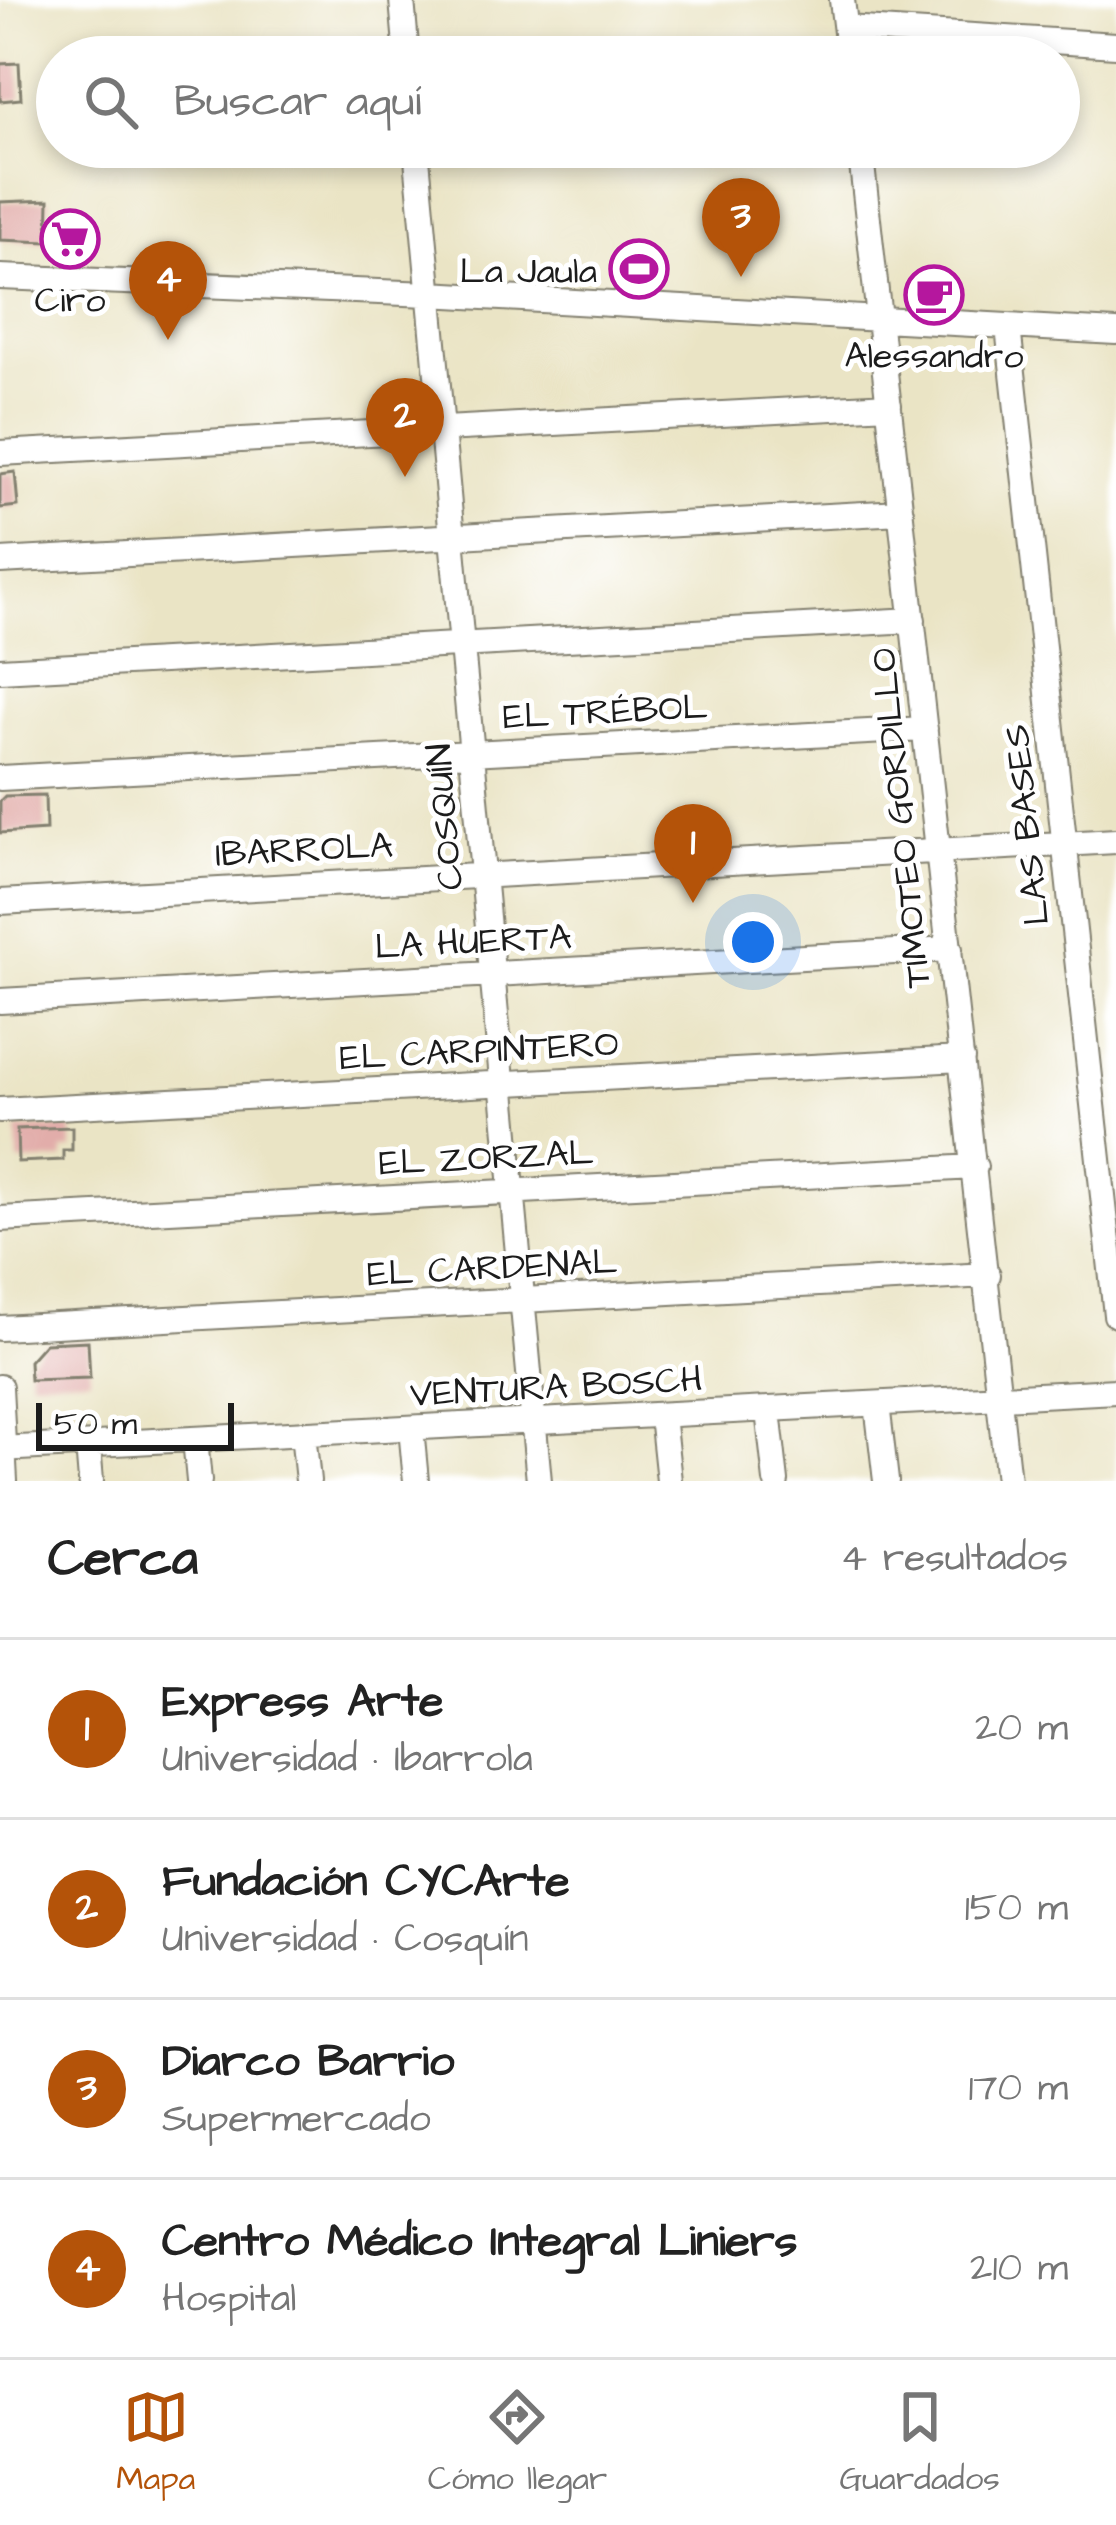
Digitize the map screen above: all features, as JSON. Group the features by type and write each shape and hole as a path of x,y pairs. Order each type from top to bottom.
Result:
{"street":[{"path":"402,0 405,36"},
{"path":"842,0 847,36"},
{"path":"846,28 981,36"},
{"path":"1080,42 1116,44"},
{"name":"COSQUÍN","path":"418,168 539,1481"},
{"name":"TIMOTEO GORDILLO","path":"862,168 1008,1481"},
{"path":"0,277 430,294 1115,332 1116,345"},
{"name":"LAS BASES","path":"1008,327 1116,1315"},
{"path":"0,453 889,405"},
{"path":"0,562 901,512"},
{"path":"0,670 914,620"},
{"name":"EL TRÉBOL","path":"0,778 926,729"},
{"name":"IBARROLA","path":"0,902 1116,841"},
{"name":"LA HUERTA","path":"0,1001 950,949"},
{"name":"EL CARPINTERO","path":"0,1110 962,1059"},
{"name":"EL ZORZAL","path":"0,1219 975,1166"},
{"name":"EL CARDENAL","path":"0,1328 988,1275"},
{"path":"0,1387 5,1481"},
{"name":"VENTURA BOSCH","path":"2,1449 1116,1391"},
{"path":"877,1404 886,1481"},
{"path":"768,1411 776,1481"},
{"path":"662,1415 669,1481"},
{"path":"411,1428 416,1481"},
{"path":"303,1433 308,1481"},
{"path":"195,1439 200,1481"},
{"path":"88,1445 91,1481"}],"building":[{"path":"19,63 21,99 0,101 0,64"},
{"path":"49,200 48,242 0,240 0,202"},
{"path":"15,472 18,506 0,508 0,474"},
{"path":"45,795 46,830 0,833 0,801 5,796"},
{"path":"72,1127 72,1150 63,1150 63,1160 18,1162 17,1129"},
{"path":"88,1341 90,1378 30,1380 29,1361 45,1343"}],"place":[{"name":"Ciro","path":"70,239"},
{"name":"La Jaula","path":"639,269"},
{"name":"Diarco Barrio","path":"741,277"},
{"name":"Alessandro","path":"934,295"},
{"name":"Centro Médico Integral Liniers","path":"168,340"},
{"name":"Fundación CYCArte","path":"405,477"},
{"name":"Express Arte","path":"693,903"}]}
